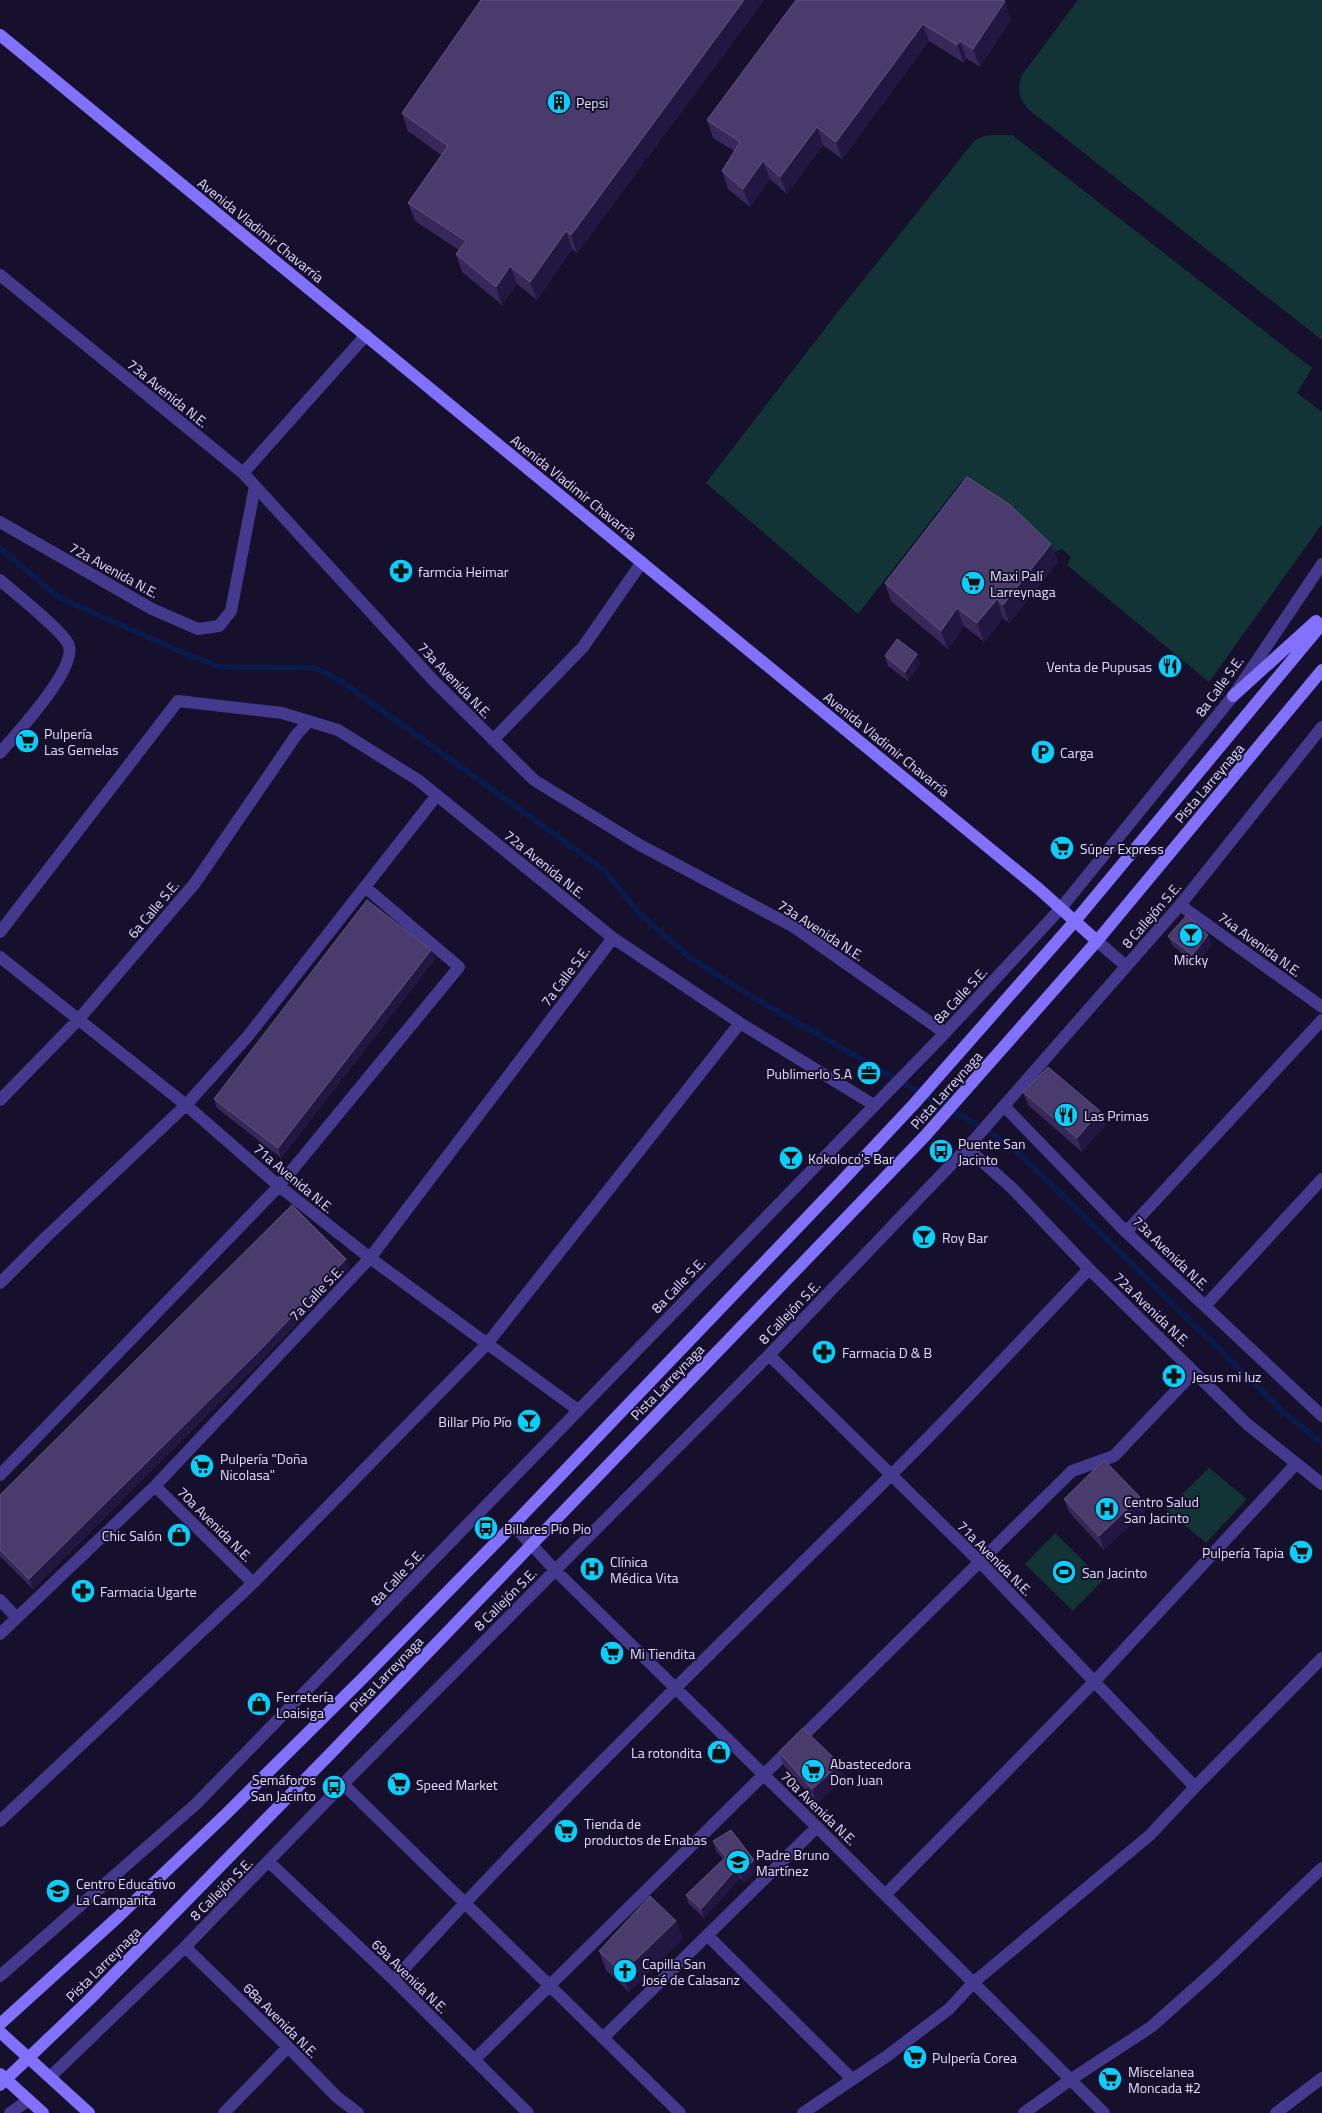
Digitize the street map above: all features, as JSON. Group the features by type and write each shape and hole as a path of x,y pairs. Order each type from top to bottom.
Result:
{"main road":[{"name":"Avenida Vladimir Chavarría","path":"0,35 1061,908 1097,941"},
{"path":"1233,696 1322,616"},
{"name":"Pista Larreynaga","path":"0,2024 111,1924 225,1815 513,1524 842,1182 914,1104 1075,921 1322,624"},
{"name":"Pista Larreynaga","path":"2,2080 29,2058 136,1952 960,1099 1097,941 1322,670"},
{"path":"0,2032 89,2113"},
{"path":"2,2080 43,2113"}],"street":[{"name":"73a Avenida N.E.","path":"0,275 243,473 433,680 534,780 638,844 794,926 945,1033"},
{"path":"243,473 366,335"},
{"name":"72a Avenida N.E.","path":"0,522 152,609 198,628 219,626 231,611 255,486"},
{"path":"493,740 583,647 642,562"},
{"name":"8a Calle S.E.","path":"0,1976 196,1804 335,1664 578,1410 945,1033 1061,908 1233,696 1322,564"},
{"path":"0,580 61,634 69,646 68,661 57,683 0,754"},
{"name":"72a Avenida N.E.","path":"0,932 178,701 282,713 338,730 418,780 613,938 740,1023 874,1105"},
{"name":"6a Calle S.E.","path":"0,1100 79,1019 195,883 297,734 309,721"},
{"name":"8 Callejón S.E.","path":"50,2078 185,1947 269,1862 343,1784 769,1354 967,1148 1180,905 1322,727"},
{"path":"0,1283 186,1105 248,1036 437,796"},
{"path":"0,1475 279,1186 459,967 365,887"},
{"name":"74a Avenida N.E.","path":"1180,905 1322,1007"},
{"name":"7a Calle S.E.","path":"0,1634 155,1486 370,1258 613,938"},
{"name":"Avenida Vladimir Chavarría","path":"1097,941 1126,966"},
{"name":"71a Avenida N.E.","path":"0,957 186,1105 279,1186 370,1258 578,1410"},
{"path":"1126,1232 1322,1020"},
{"path":"0,1821 253,1583 487,1344 740,1023"},
{"name":"73a Avenida N.E.","path":"1004,1106 1126,1232 1322,1416"},
{"name":"72a Avenida N.E.","path":"967,1148 1012,1188 1089,1269 1247,1424 1322,1484"},
{"path":"1205,1306 1322,1179"},
{"path":"394,1980 464,1902 674,1688 891,1476 1089,1269"},
{"name":"71a Avenida N.E.","path":"769,1354 980,1562 1194,1786"},
{"path":"475,2059 1072,1471 1114,1456 1194,1372"},
{"path":"885,1895 1094,1682 1296,1465"},
{"name":"70a Avenida N.E.","path":"155,1486 253,1583"},
{"name":"70a Avenida N.E.","path":"513,1524 555,1570 818,1827 1104,2113"},
{"path":"0,1600 16,1618"},
{"path":"803,2113 949,2009 974,1982 1150,1834 1194,1786 1322,1658"},
{"path":"343,1784 680,2113"},
{"path":"604,2037 818,1827"},
{"name":"69a Avenida N.E.","path":"269,1862 394,1980 528,2113"},
{"path":"1024,2113 1070,2080 1152,2027 1322,1868"},
{"path":"708,1936 852,2079"},
{"name":"68a Avenida N.E.","path":"185,1947 288,2046 338,2098 358,2113"},
{"path":"224,2113 288,2046"},
{"path":"1276,2113 1322,2078"},
{"path":"10,2113 29,2100"}],"green space":[{"path":"1078,0 1322,0 1322,340 1028,109 1020,93 1022,75"},
{"path":"993,135 1012,135 1312,368 1297,393 1322,412 1322,524 1209,682 1067,565 1071,557 1062,549 1054,552 1019,518 961,482 858,614 706,483 844,304 975,140"},
{"path":"1209,1468 1247,1499 1206,1543 1166,1510"},
{"name":"San Jacinto","path":"1055,1533 1103,1580 1073,1611 1025,1564"}],"building":[{"name":"Pepsi","path":"481,0 744,0 571,235 566,231 530,282 510,266 496,287 456,254 466,241 408,203 448,146 402,113"},
{"path":"796,0 1005,1 973,49 960,41 957,45 923,24 836,142 817,127 780,177 763,161 743,189 722,171 740,142 707,120"},
{"name":"Maxi Palí Larreynaga","path":"967,477 1009,504 1051,544 1003,605 997,599 977,623 957,608 941,631 885,583"},
{"path":"897,639 917,654 905,672 885,656"},
{"path":"367,900 431,950 278,1148 214,1099"},
{"path":"1187,915 1208,935 1192,955 1168,936"},
{"name":"Las Primas","path":"1048,1067 1100,1111 1077,1138 1023,1092"},
{"path":"292,1205 346,1259 263,1347 29,1579 0,1550 0,1495"},
{"path":"1104,1460 1140,1497 1099,1536 1064,1499"},
{"name":"Abastecedora Don Juan","path":"803,1728 840,1764 812,1789 779,1752"},
{"path":"731,1830 754,1860 740,1873 736,1869 701,1909 686,1895 726,1857 713,1841"},
{"path":"650,1896 676,1921 622,1973 599,1951"}],"waterway":[{"path":"0,548 58,597 186,654 220,667 315,668 341,681 604,870 639,913 689,957 754,998 993,1134 1023,1157 1282,1411 1322,1443"}],"place":[{"name":"Pepsi","path":"559,102"},
{"name":"farmcia Heimar","path":"401,571"},
{"name":"Maxi Palí Larreynaga","path":"973,583"},
{"name":"Venta de Pupusas","path":"1170,666"},
{"name":"Pulpería Las Gemelas","path":"27,741"},
{"name":"Carga","path":"1043,752"},
{"name":"Súper Express","path":"1062,848"},
{"name":"Micky","path":"1191,935"},
{"name":"Publimerlo S.A","path":"869,1073"},
{"name":"Las Primas","path":"1066,1115"},
{"name":"Puente San Jacinto","path":"941,1151"},
{"name":"Kokoloco's Bar","path":"791,1158"},
{"name":"Roy Bar","path":"924,1237"},
{"name":"Farmacia D & B","path":"824,1352"},
{"name":"Jesus mi luz","path":"1174,1376"},
{"name":"Billar Pío Pío","path":"529,1421"},
{"name":"Pulpería \"Doña Nicolasa\"","path":"202,1466"},
{"name":"Centro Salud San Jacinto","path":"1107,1509"},
{"name":"Billares Pio Pio","path":"486,1528"},
{"name":"Chic Salón","path":"179,1535"},
{"name":"Pulpería Tapia","path":"1301,1552"},
{"name":"Clínica Médica Vita","path":"592,1569"},
{"name":"San Jacinto","path":"1064,1572"},
{"name":"Farmacia Ugarte","path":"83,1591"},
{"name":"Mi Tiendita","path":"612,1653"},
{"name":"Ferretería Loaisiga","path":"259,1704"},
{"name":"La rotondita","path":"719,1752"},
{"name":"Abastecedora Don Juan","path":"813,1771"},
{"name":"Speed Market","path":"399,1784"},
{"name":"Semáforos San Jacinto","path":"334,1787"},
{"name":"Tienda de productos de Enabas","path":"566,1831"},
{"name":"Padre Bruno Martínez","path":"738,1862"},
{"name":"Centro Educativo La Campanita","path":"58,1891"},
{"name":"Capilla San José de Calasanz","path":"625,1971"},
{"name":"Pulpería Corea","path":"915,2057"},
{"name":"Miscelanea Moncada #2","path":"1110,2079"}]}
